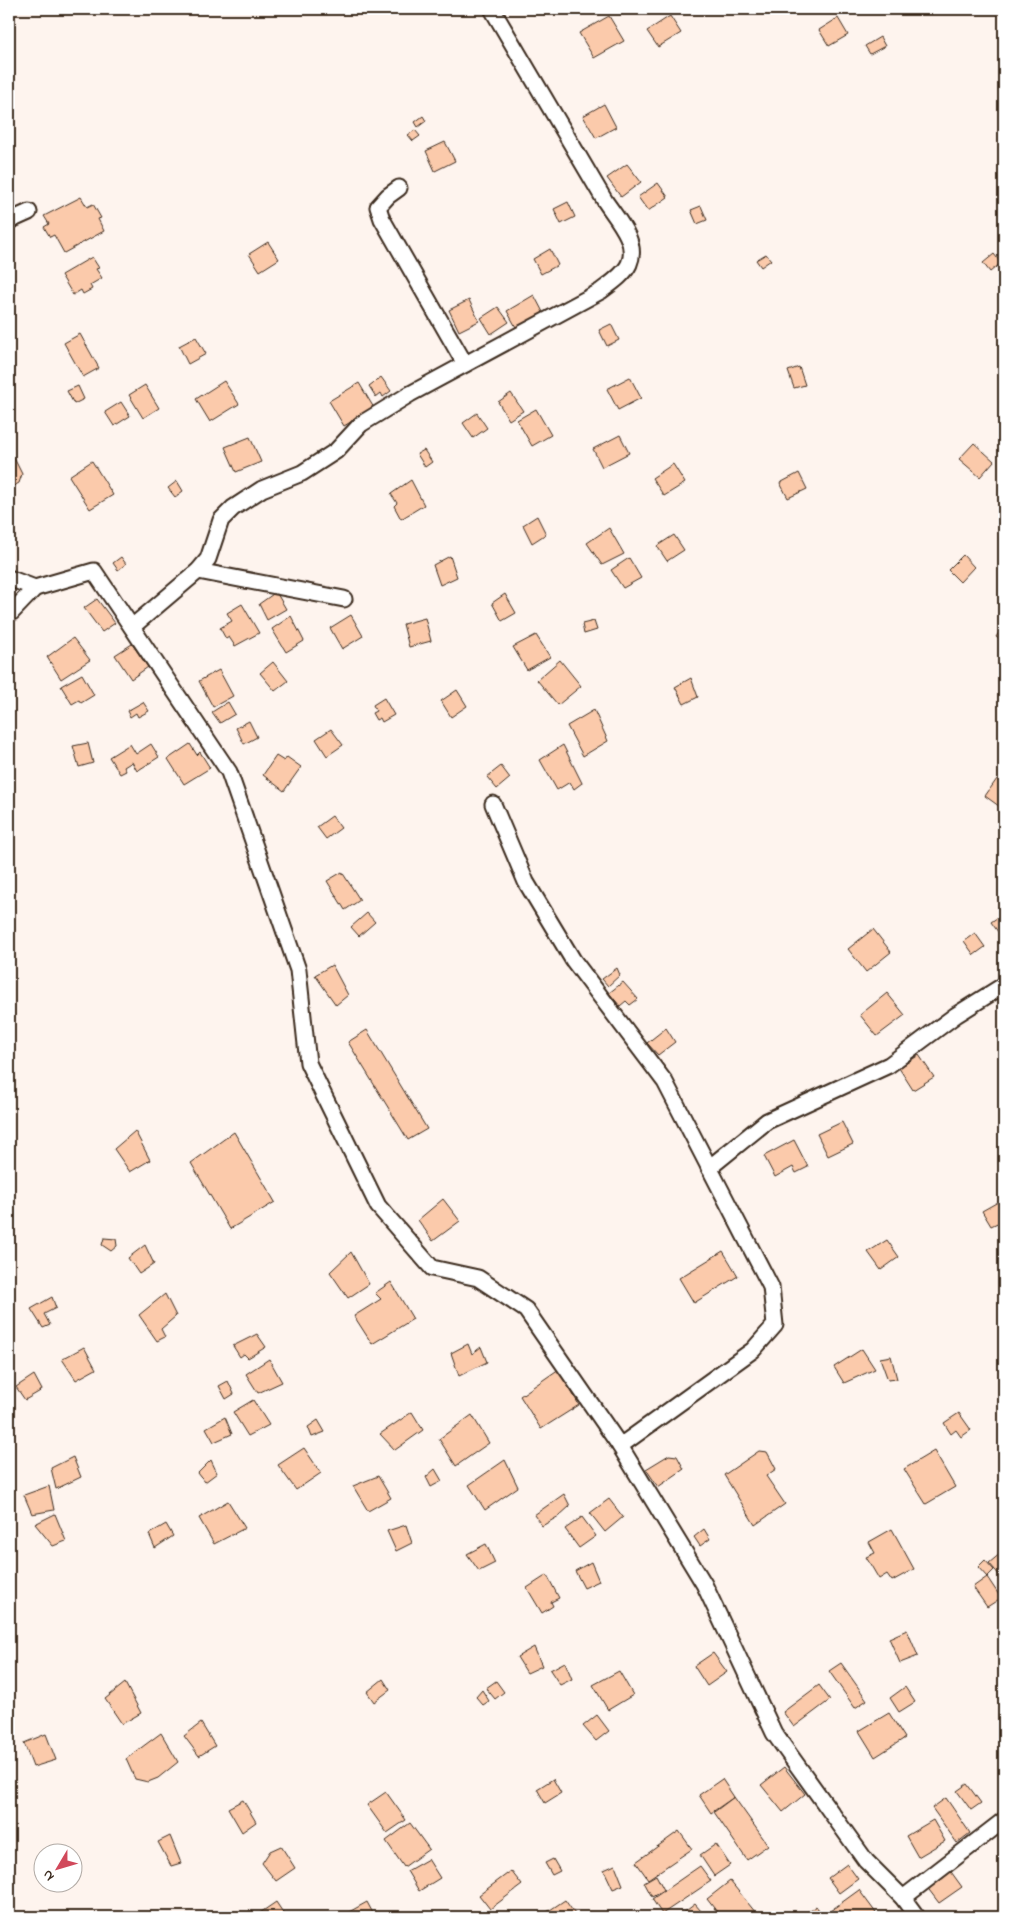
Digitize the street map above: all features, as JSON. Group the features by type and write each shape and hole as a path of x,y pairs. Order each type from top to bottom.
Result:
{"street":[{"path":"132,627 198,571 208,559 221,520 233,508 262,489 302,473 336,450 361,424 410,394 601,291 616,279 629,264 632,251 625,230 605,201 492,9"},
{"path":"399,188 378,207 382,219 465,364"},
{"path":"9,221 28,212"},
{"path":"9,613 35,588 94,571 229,772 298,970 308,1063 378,1206 432,1268 478,1278 526,1310 620,1446 704,1584 774,1733 866,1861 903,1898 917,1917"},
{"path":"198,571 344,599"},
{"path":"9,578 35,588"},
{"path":"494,804 526,882 573,960 666,1082 771,1287 775,1325 752,1350 620,1446"},
{"path":"709,1168 767,1121 889,1065 956,1015 1004,985"},
{"path":"903,1898 1004,1820"}],"building":[{"path":"609,16 624,41 594,58 579,33"},
{"path":"670,16 681,33 658,47 647,31"},
{"path":"838,18 848,35 829,46 819,30"},
{"path":"880,37 885,46 870,54 865,46"},
{"path":"604,104 616,127 596,138 583,116"},
{"path":"423,116 426,121 418,127 415,122"},
{"path":"415,130 420,136 413,141 408,135"},
{"path":"445,142 455,161 435,171 426,151"},
{"path":"627,164 641,182 621,197 607,178"},
{"path":"658,183 668,197 648,211 638,197"},
{"path":"81,197 87,207 93,204 101,218 98,219 104,231 64,253 54,235 50,237 44,227 49,224 44,216"},
{"path":"568,202 575,217 561,224 554,209"},
{"path":"701,206 707,220 697,224 691,210"},
{"path":"268,242 279,259 260,271 249,254"},
{"path":"550,249 558,265 541,274 533,259"},
{"path":"766,254 771,260 761,267 756,260"},
{"path":"994,254 1001,263 990,272 983,263"},
{"path":"92,257 99,268 96,269 102,278 90,285 92,289 83,294 81,290 73,295 61,275"},
{"path":"534,295 544,314 517,329 507,311"},
{"path":"469,300 479,321 459,331 449,310"},
{"path":"498,307 509,322 491,334 481,318"},
{"path":"611,324 619,340 607,346 599,330"},
{"path":"80,334 99,368 83,377 64,343"},
{"path":"196,337 206,354 188,364 179,346"},
{"path":"799,367 805,385 794,388 788,371"},
{"path":"381,377 391,391 383,397 381,393 376,397 369,386"},
{"path":"630,377 641,398 618,410 607,389"},
{"path":"224,381 239,404 210,422 196,399"},
{"path":"359,383 374,408 344,426 329,401"},
{"path":"145,385 159,408 143,418 129,395"},
{"path":"78,386 84,399 74,404 67,391"},
{"path":"511,393 523,411 509,420 498,402"},
{"path":"121,402 130,416 114,426 105,412"},
{"path":"536,409 551,435 532,446 517,420"},
{"path":"477,413 487,428 473,438 463,423"},
{"path":"620,435 629,453 602,467 593,449"},
{"path":"250,437 261,462 236,472 225,447"},
{"path":"974,443 994,461 980,477 959,459"},
{"path":"424,450 432,462 425,467 417,454"},
{"path":"9,455 13,456 22,474 19,483 10,488"},
{"path":"92,461 113,495 90,509 69,476"},
{"path":"673,464 685,483 664,496 652,478"},
{"path":"799,473 807,489 788,498 780,483"},
{"path":"411,480 424,505 401,519 394,506 397,503 391,494"},
{"path":"177,481 183,491 175,497 168,488"},
{"path":"537,516 546,534 532,543 523,525"},
{"path":"609,528 624,554 602,565 587,543"},
{"path":"674,535 684,550 667,561 657,546"},
{"path":"963,555 974,567 960,582 948,570"},
{"path":"450,556 457,577 440,585 433,565"},
{"path":"121,557 126,564 118,570 113,563"},
{"path":"629,558 641,578 623,588 611,570"},
{"path":"276,592 286,609 267,620 259,604"},
{"path":"505,594 516,613 502,621 492,603"},
{"path":"97,599 115,623 102,632 84,608"},
{"path":"242,604 259,633 235,646 229,637 226,639 220,628 232,621 227,613"},
{"path":"351,615 363,636 342,649 330,628"},
{"path":"291,616 304,641 286,652 272,629"},
{"path":"425,618 431,641 409,647 403,624"},
{"path":"594,621 597,630 584,634 582,624"},
{"path":"1004,625 1004,642 996,637"},
{"path":"536,635 550,657 527,670 513,647"},
{"path":"73,638 90,660 61,679 47,657"},
{"path":"132,644 148,667 131,679 115,655"},
{"path":"560,660 581,686 558,705 537,680"},
{"path":"273,662 288,681 275,691 260,673"},
{"path":"219,670 233,696 213,707 199,681"},
{"path":"82,674 94,695 81,703 79,700 72,704 61,686"},
{"path":"691,678 698,697 684,704 675,687"},
{"path":"457,690 467,706 451,717 441,701"},
{"path":"384,698 394,715 382,722 380,718 376,720 372,713 376,711 373,705"},
{"path":"143,702 149,711 138,717 136,713 130,717 127,711"},
{"path":"228,702 235,714 220,723 212,712"},
{"path":"594,710 608,741 583,756 567,726"},
{"path":"249,721 257,737 244,744 236,728"},
{"path":"331,729 343,745 327,756 316,739"},
{"path":"88,743 93,763 79,767 73,746"},
{"path":"130,744 136,754 151,744 159,757 137,771 132,762 124,767 126,771 120,774 109,757"},
{"path":"190,744 197,755 200,752 210,768 184,784 168,759"},
{"path":"563,745 582,783 574,789 570,782 557,790 540,760"},
{"path":"276,756 284,761 287,757 301,767 284,791 263,775"},
{"path":"501,766 510,778 497,789 487,777"},
{"path":"997,779 1004,785 1003,809 985,796"},
{"path":"332,816 341,828 326,839 317,827"},
{"path":"342,872 360,900 345,910 327,881"},
{"path":"367,913 375,922 359,936 351,927"},
{"path":"1004,913 1004,934 1001,936 991,922"},
{"path":"873,929 891,952 866,972 848,949"},
{"path":"975,933 985,947 974,955 964,941"},
{"path":"332,965 348,995 336,1005 315,975"},
{"path":"617,968 620,975 608,986 602,979"},
{"path":"623,982 638,999 630,1005 626,1001 620,1006 609,993"},
{"path":"887,993 905,1015 877,1036 860,1015"},
{"path":"666,1028 675,1042 658,1055 647,1043"},
{"path":"367,1030 427,1129 408,1140 348,1042"},
{"path":"919,1055 934,1077 913,1090 899,1068"},
{"path":"842,1122 853,1144 828,1156 817,1134"},
{"path":"135,1131 150,1160 130,1172 114,1149"},
{"path":"234,1132 275,1202 230,1229 191,1163"},
{"path":"794,1140 808,1167 796,1173 793,1167 775,1177 764,1156"},
{"path":"443,1199 460,1221 433,1241 418,1220"},
{"path":"998,1202 1004,1220 991,1226 982,1211"},
{"path":"104,1238 116,1239 117,1246 111,1251 102,1245"},
{"path":"887,1240 899,1257 881,1270 868,1252"},
{"path":"145,1245 154,1264 139,1274 128,1258"},
{"path":"723,1251 738,1276 694,1303 679,1278"},
{"path":"351,1252 369,1284 348,1298 330,1272"},
{"path":"391,1282 413,1319 372,1344 354,1316 381,1299 375,1293"},
{"path":"165,1294 176,1316 161,1329 165,1337 157,1341 139,1315"},
{"path":"52,1297 56,1308 44,1314 50,1325 43,1328 31,1309"},
{"path":"257,1334 266,1347 248,1358 244,1354 240,1357 233,1346"},
{"path":"468,1344 472,1354 481,1347 487,1362 459,1376 451,1353"},
{"path":"84,1347 96,1369 76,1380 62,1359"},
{"path":"862,1349 875,1369 844,1383 834,1367"},
{"path":"891,1356 897,1379 888,1380 880,1358"},
{"path":"269,1359 282,1382 258,1393 246,1374"},
{"path":"559,1369 579,1405 541,1429 520,1396"},
{"path":"34,1375 42,1390 25,1400 16,1387"},
{"path":"228,1381 234,1394 226,1399 219,1386"},
{"path":"253,1400 269,1425 248,1436 233,1412"},
{"path":"412,1412 423,1430 395,1450 380,1434"},
{"path":"959,1413 971,1430 961,1437 956,1430 951,1434 944,1423"},
{"path":"472,1415 489,1443 456,1466 439,1439"},
{"path":"225,1417 232,1434 214,1442 206,1428"},
{"path":"318,1420 325,1432 312,1437 308,1427"},
{"path":"304,1448 321,1473 296,1490 278,1465"},
{"path":"759,1451 767,1452 776,1469 766,1476 785,1504 755,1525 724,1475"},
{"path":"934,1451 955,1487 926,1504 904,1469"},
{"path":"669,1455 677,1456 684,1469 658,1487 646,1469"},
{"path":"73,1457 81,1477 56,1489 51,1468"},
{"path":"211,1460 217,1473 205,1482 198,1473"},
{"path":"505,1460 518,1487 485,1510 469,1485"},
{"path":"435,1469 442,1481 431,1487 426,1477"},
{"path":"378,1476 391,1498 368,1511 353,1486"},
{"path":"49,1486 54,1510 32,1514 24,1495"},
{"path":"564,1494 570,1506 559,1516 542,1526 534,1515"},
{"path":"609,1499 623,1517 605,1532 590,1513"},
{"path":"228,1501 245,1528 214,1544 199,1518"},
{"path":"55,1514 66,1541 53,1546 35,1524"},
{"path":"582,1517 596,1536 579,1548 565,1529"},
{"path":"166,1524 173,1536 155,1548 149,1534"},
{"path":"406,1525 412,1543 396,1551 387,1531"},
{"path":"704,1529 710,1539 700,1546 694,1537"},
{"path":"892,1529 914,1569 892,1581 887,1574 879,1579 866,1557 875,1553 869,1542"},
{"path":"486,1544 495,1563 479,1571 467,1554"},
{"path":"1001,1553 1004,1557 1004,1575 1001,1577 989,1563"},
{"path":"985,1560 994,1570 987,1577 978,1567"},
{"path":"591,1562 599,1581 584,1588 575,1571"},
{"path":"547,1575 559,1598 551,1602 553,1606 542,1613 527,1588"},
{"path":"987,1577 1001,1598 987,1607 973,1587"},
{"path":"907,1630 918,1656 900,1663 889,1638"},
{"path":"534,1647 542,1666 527,1673 517,1657"},
{"path":"713,1653 727,1672 707,1686 694,1666"},
{"path":"565,1662 572,1679 560,1685 550,1670"},
{"path":"841,1663 867,1700 855,1708 829,1671"},
{"path":"619,1671 633,1695 608,1710 593,1685"},
{"path":"383,1679 390,1690 374,1702 367,1692"},
{"path":"496,1681 504,1692 495,1699 486,1688"},
{"path":"125,1683 141,1713 122,1724 105,1699"},
{"path":"819,1685 830,1700 794,1727 783,1712"},
{"path":"905,1687 915,1702 899,1712 890,1698"},
{"path":"482,1690 489,1701 483,1705 476,1697"},
{"path":"889,1713 905,1738 875,1757 859,1731"},
{"path":"597,1715 609,1731 596,1741 583,1726"},
{"path":"201,1723 215,1746 199,1756 184,1736"},
{"path":"161,1733 178,1762 158,1778 148,1782 135,1779 126,1759"},
{"path":"46,1734 56,1760 33,1767 24,1743"},
{"path":"784,1767 805,1794 783,1812 761,1785"},
{"path":"553,1779 561,1793 545,1803 537,1789"},
{"path":"722,1779 734,1797 711,1813 699,1795"},
{"path":"967,1784 981,1803 971,1810 957,1791"},
{"path":"386,1792 406,1820 387,1833 367,1805"},
{"path":"734,1797 768,1845 747,1860 714,1812"},
{"path":"946,1798 970,1833 957,1843 932,1808"},
{"path":"243,1800 256,1822 242,1832 228,1808"},
{"path":"933,1820 945,1841 918,1857 906,1836"},
{"path":"410,1823 429,1849 404,1867 386,1841"},
{"path":"679,1831 692,1849 648,1879 636,1862"},
{"path":"170,1836 181,1863 171,1866 158,1842"},
{"path":"716,1844 730,1865 714,1876 700,1855"},
{"path":"281,1846 295,1868 276,1881 262,1863 270,1851"},
{"path":"428,1859 440,1878 419,1891 407,1871"},
{"path":"553,1859 560,1871 552,1875 545,1863"},
{"path":"847,1864 858,1879 839,1893 828,1878"},
{"path":"615,1865 623,1885 613,1889 604,1870"},
{"path":"700,1866 711,1881 662,1914 652,1899"},
{"path":"949,1869 962,1887 939,1903 926,1886"},
{"path":"511,1871 522,1885 490,1909 479,1895"},
{"path":"656,1875 664,1890 652,1897 644,1882"},
{"path":"730,1881 756,1913 751,1917 721,1917 707,1899"},
{"path":"859,1890 876,1913 870,1917 835,1917 830,1911"},
{"path":"565,1900 577,1917 551,1917 547,1912"},
{"path":"276,1902 286,1917 254,1917"},
{"path":"367,1902 375,1917 340,1917"},
{"path":"695,1904 706,1917 678,1917"},
{"path":"816,1906 824,1917 800,1917"}]}
